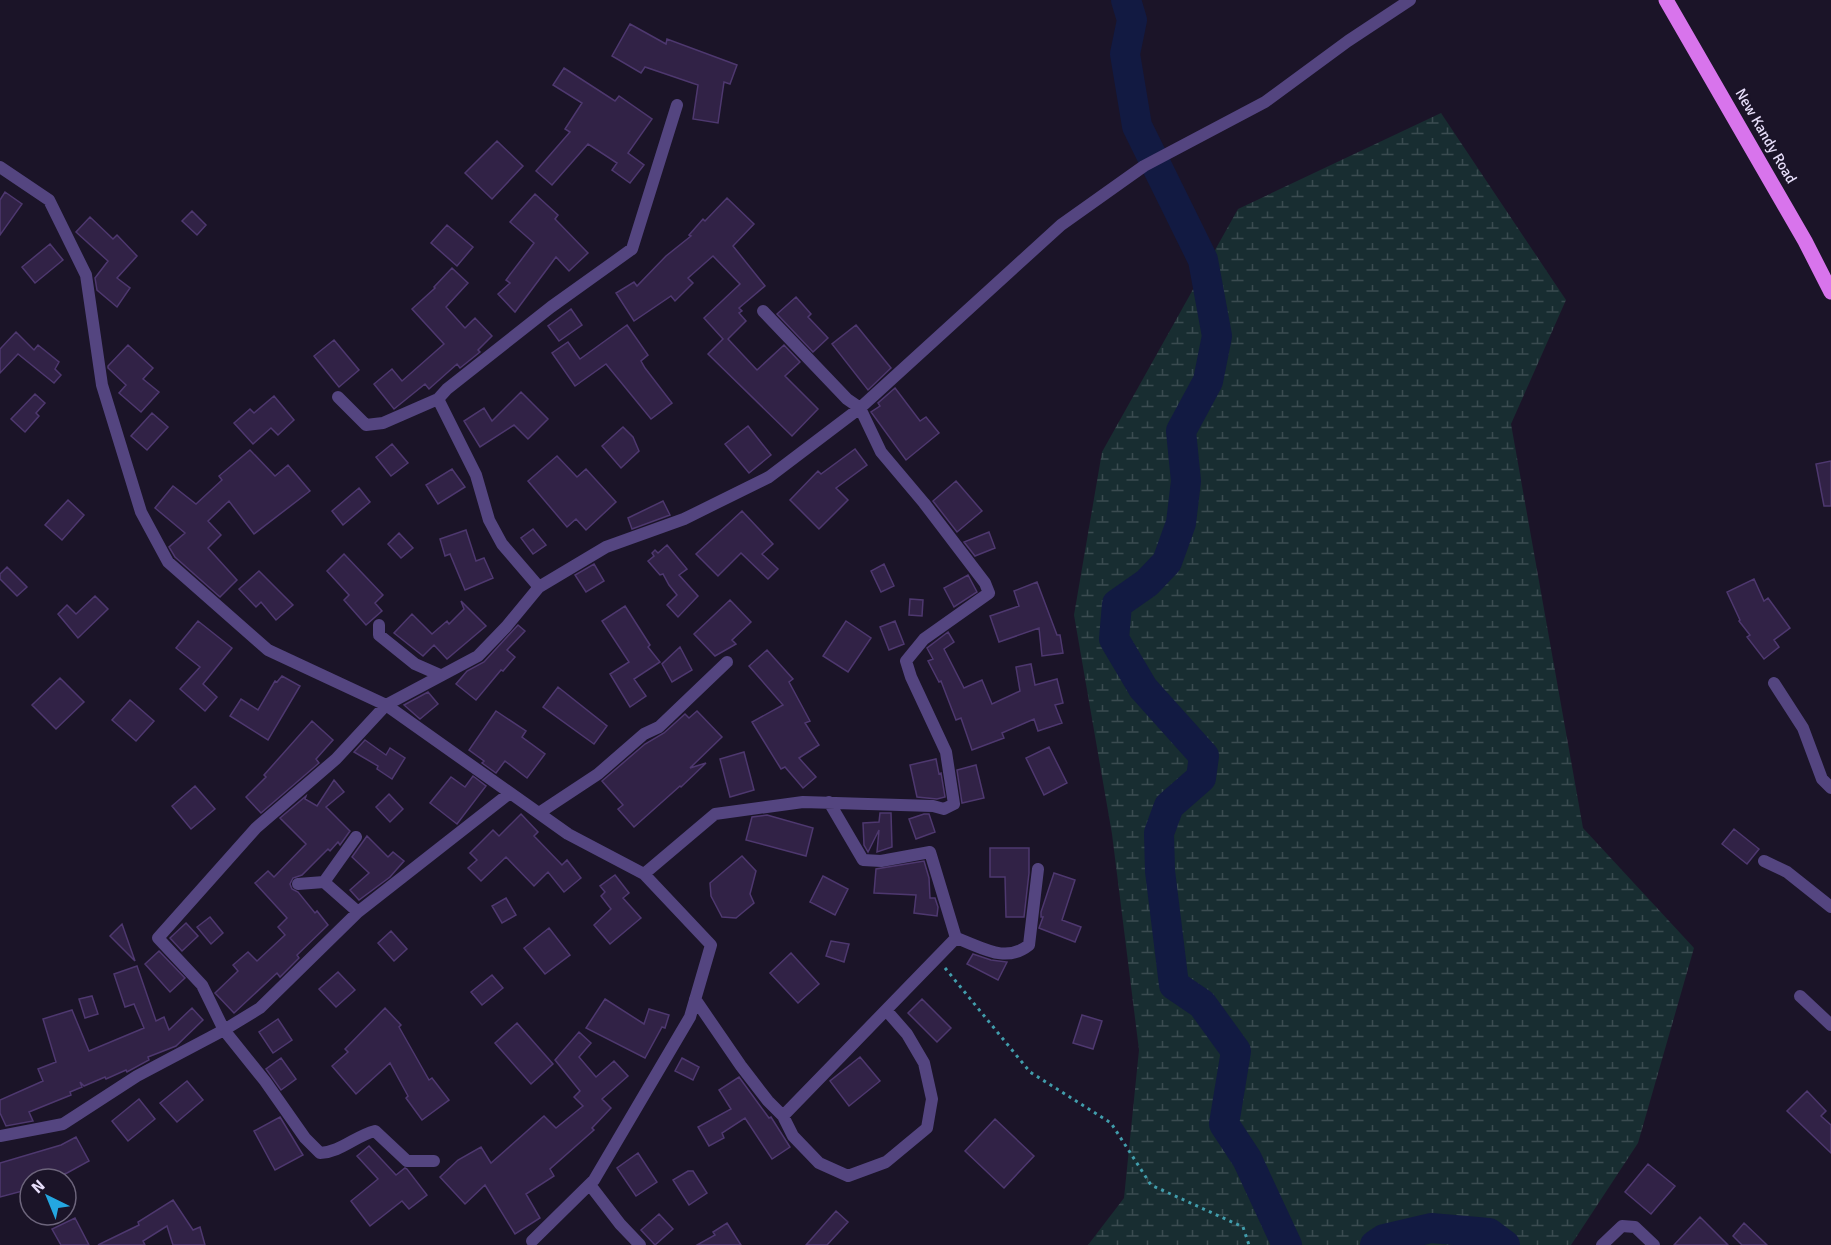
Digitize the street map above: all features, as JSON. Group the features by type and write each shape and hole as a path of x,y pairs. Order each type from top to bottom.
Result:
{"main road":[{"name":"New Kandy Road","path":"1666,0 1805,241 1831,292"}],"street":[{"path":"434,1161 407,1161 375,1131 361,1135 332,1153 320,1154 305,1138 265,1081 224,1030 202,985 158,938 256,828 336,759 386,705 478,656 540,587 606,547 684,519 769,477 860,408 1062,225 1144,166 1265,102 1348,41 1410,0"},
{"path":"338,397 366,425 383,423 438,399 447,389 550,307 632,249 677,105"},
{"path":"0,167 49,200 86,275 102,385 141,512 168,562 268,650 386,705 568,834 644,874 711,945 690,1017 594,1180 532,1241"},
{"path":"644,874 715,814 803,802 933,806 944,809 954,804 946,752 911,677 906,661 924,639 989,593 979,574 881,452 860,408 848,399 763,311"},
{"path":"438,399 476,475 489,520 502,544 540,587"},
{"path":"379,625 379,636 415,664 440,675"},
{"path":"539,813 598,774 644,734 659,727 727,662"},
{"path":"1774,683 1803,728 1822,779 1831,788"},
{"path":"0,1136 63,1124 137,1076 224,1030 260,1008 358,912 510,793"},
{"path":"829,802 863,860 881,861 930,852 956,938"},
{"path":"324,882 356,837"},
{"path":"1764,861 1787,872 1831,907"},
{"path":"956,938 1005,955 1019,952 1029,945 1038,869"},
{"path":"298,884 324,882 358,912"},
{"path":"783,1116 956,938"},
{"path":"1800,996 1831,1025"},
{"path":"695,999 741,1066 768,1101 783,1116 793,1136 819,1162 848,1176 886,1162 927,1128 932,1100 924,1063 907,1034 886,1010"},
{"path":"590,1185 620,1224 640,1245"},
{"path":"1602,1245 1622,1226 1635,1227 1654,1245"}],"path":[{"path":"937,958 1030,1072 1111,1123 1151,1185 1243,1227 1249,1245"}],"green space":[{"path":"1441,113 1566,300 1511,424 1583,828 1694,948 1638,1143 1571,1245 1088,1245 1124,1198 1139,1050 1112,834 1074,615 1102,452 1238,209"}],"building":[{"path":"630,24 666,44 667,39 737,65 730,84 724,82 718,123 693,119 698,85 645,67 641,73 612,56"},
{"path":"564,68 615,101 619,96 652,119 628,153 644,165 630,183 612,170 617,163 588,144 552,185 536,171 570,132 565,129 582,103 553,85"},
{"path":"497,141 523,166 492,199 465,173"},
{"path":"5,192 22,204 0,235 0,200"},
{"path":"535,194 558,215 555,219 588,253 569,271 556,257 515,312 498,294 510,283 506,280 534,243 510,222"},
{"path":"727,198 754,224 733,246 765,286 739,308 742,311 739,313 746,321 728,339 757,370 784,345 800,362 785,376 818,409 792,436 708,354 723,339 704,318 740,284 713,256 688,278 693,283 675,301 671,296 634,321 616,293 634,282 637,286 666,256 691,236 689,235 703,219 705,221"},
{"path":"192,211 206,225 197,235 182,221"},
{"path":"90,217 113,239 117,235 137,256 117,278 130,288 117,307 97,290 95,278 108,261 76,232"},
{"path":"447,225 473,247 457,266 431,243"},
{"path":"50,244 63,260 35,283 22,267"},
{"path":"452,268 468,283 446,307 465,328 475,318 492,336 478,350 480,352 460,368 457,364 429,389 425,384 394,409 374,384 392,369 402,381 444,344 412,309"},
{"path":"796,297 811,314 808,317 828,338 813,352 777,314"},
{"path":"571,309 582,325 559,341 548,326"},
{"path":"627,325 648,355 641,361 645,368 672,403 651,419 606,364 575,386 552,353 568,342 580,359"},
{"path":"856,325 891,368 868,390 832,344"},
{"path":"16,332 34,350 38,345 59,362 55,369 61,375 54,383 18,354 0,373 0,349"},
{"path":"334,340 359,370 339,387 314,356"},
{"path":"128,345 153,368 143,379 159,392 141,412 119,393 126,385 108,368"},
{"path":"895,388 920,421 926,417 939,433 906,460 871,412 880,406 878,403"},
{"path":"521,392 548,419 528,439 514,425 480,447 464,421 484,408 492,421"},
{"path":"35,394 45,403 36,413 39,416 25,432 11,419"},
{"path":"274,396 294,420 278,435 271,428 253,444 234,423 250,409 254,413"},
{"path":"152,413 168,427 147,450 131,436"},
{"path":"748,426 771,455 749,473 725,444"},
{"path":"623,427 633,437 639,451 621,468 602,446"},
{"path":"392,444 408,463 391,476 376,457"},
{"path":"855,449 867,465 836,488 848,500 819,529 790,500 818,471 821,474"},
{"path":"250,450 275,476 288,465 310,491 254,534 229,501 208,521 221,535 208,548 237,580 220,597 175,557 169,547 185,533 155,508 173,486 196,504 222,480 219,476"},
{"path":"557,456 577,477 586,469 616,502 586,530 576,519 567,527 528,481"},
{"path":"1831,461 1831,506 1824,506 1816,464"},
{"path":"452,469 465,487 438,504 426,485"},
{"path":"956,481 982,511 957,532 933,501"},
{"path":"359,488 370,502 343,525 332,511"},
{"path":"68,500 84,515 62,540 45,525"},
{"path":"663,501 670,515 632,529 628,518"},
{"path":"742,511 773,544 762,554 778,569 768,579 741,553 718,576 696,554"},
{"path":"533,529 546,545 533,554 521,538"},
{"path":"466,530 476,561 484,558 493,578 465,590 450,554 445,556 440,539"},
{"path":"989,532 995,548 975,556 964,542"},
{"path":"399,533 413,548 401,558 388,544"},
{"path":"667,545 687,569 679,575 698,596 678,617 667,605 677,595 663,574 660,575 648,561 654,556 652,553 655,550 658,553"},
{"path":"344,554 383,595 375,603 382,611 366,625 344,600 349,595 327,571"},
{"path":"594,564 604,581 586,592 575,575"},
{"path":"884,564 894,586 881,592 871,571"},
{"path":"7,567 27,587 17,596 0,579 0,574"},
{"path":"259,571 293,605 276,620 261,602 256,607 239,589"},
{"path":"968,575 977,592 954,607 944,588"},
{"path":"1754,579 1764,601 1768,598 1790,628 1774,640 1779,647 1764,659 1747,637 1750,635 1739,621 1727,592"},
{"path":"1037,582 1057,635 1060,635 1063,653 1042,656 1039,628 999,642 990,616 1019,606 1014,591"},
{"path":"95,596 108,609 78,638 58,614 67,605 76,614"},
{"path":"910,599 923,600 922,616 909,615"},
{"path":"730,600 751,622 732,640 736,644 715,656 694,634"},
{"path":"461,601 486,626 447,659 434,645 423,656 394,633 412,614 432,634 447,621 449,624 464,609"},
{"path":"625,606 650,645 648,647 660,662 634,679 646,696 630,707 610,674 629,662 602,621"},
{"path":"198,621 232,648 203,684 217,697 205,711 180,689 200,667 176,648"},
{"path":"846,621 871,638 848,672 823,656"},
{"path":"895,621 904,644 889,650 880,627"},
{"path":"518,625 525,631 507,650 515,657 476,700 456,684 467,671 484,662"},
{"path":"948,632 954,642 944,649 964,688 982,680 992,704 1020,691 1016,667 1031,664 1035,685 1057,679 1063,703 1055,705 1062,723 1038,731 1034,719 1002,733 1004,738 972,750 961,718 956,720 941,681 939,682 928,661 933,659 927,648"},
{"path":"680,647 692,670 672,682 662,664"},
{"path":"767,650 793,679 789,682 810,721 805,723 819,745 799,758 816,777 803,788 785,767 781,769 752,722 783,705 749,666"},
{"path":"282,676 300,686 268,740 230,716 241,699 258,710 275,681 277,682"},
{"path":"60,678 84,702 56,729 32,705"},
{"path":"558,687 607,726 594,744 543,707"},
{"path":"428,692 438,704 420,719 404,705"},
{"path":"130,700 154,721 136,741 112,720"},
{"path":"496,711 526,731 522,737 545,754 527,778 505,761 496,773 469,750"},
{"path":"697,711 722,737 690,768 706,763 634,827 618,809 623,805 602,781 685,714 689,718"},
{"path":"312,721 333,740 316,759 319,763 261,813 246,797 266,777 264,775"},
{"path":"365,740 386,755 390,748 405,758 392,779 377,769 378,766 354,752"},
{"path":"1049,747 1067,783 1044,795 1026,758"},
{"path":"744,752 754,790 730,797 720,759"},
{"path":"936,759 945,797 937,799 917,797 910,765"},
{"path":"976,765 984,798 962,803 957,770"},
{"path":"473,776 486,786 457,824 430,803 451,777 465,787"},
{"path":"334,780 344,792 326,807 350,831 340,845 338,842 330,851 328,849 302,875 293,878 290,884 292,889 298,892 315,913 317,911 328,925 297,955 299,958 280,977 277,973 234,1013 215,993 238,971 233,965 248,952 257,961 285,935 278,927 287,918 255,883 268,871 274,877 306,844 280,818 306,796 305,799 317,806"},
{"path":"195,786 215,809 191,829 172,806"},
{"path":"389,794 403,809 390,822 376,807"},
{"path":"880,813 891,813 892,847 877,852 879,830 868,852 864,845 863,823 879,822"},
{"path":"521,814 538,832 534,836 562,865 567,860 581,878 564,892 548,872 534,886 506,857 481,881 468,868 477,860 470,853 493,830 499,836"},
{"path":"929,814 935,832 916,839 909,819"},
{"path":"767,815 813,828 806,856 746,840 752,817"},
{"path":"1734,829 1759,849 1747,864 1722,844"},
{"path":"367,836 388,857 393,852 404,861 390,877 359,900 350,890 369,873 352,857"},
{"path":"990,848 1029,848 1029,873 1024,917 1006,917 1005,877 990,877"},
{"path":"742,856 756,871 750,894 754,903 736,918 722,917 711,896 710,883"},
{"path":"924,861 929,878 930,898 935,898 938,907 937,916 914,913 916,895 874,893 876,869"},
{"path":"1054,873 1075,880 1062,920 1081,927 1075,942 1039,928 1043,917 1041,917 1041,912"},
{"path":"615,875 629,893 623,898 641,918 610,944 594,925 611,909 601,896 605,892 600,886"},
{"path":"823,876 848,889 835,915 810,902"},
{"path":"506,898 516,915 502,923 492,906"},
{"path":"210,917 223,933 211,944 197,927"},
{"path":"186,923 198,936 182,951 170,938"},
{"path":"122,924 135,961 110,936"},
{"path":"549,928 570,955 545,974 524,948"},
{"path":"391,931 407,949 394,961 378,943"},
{"path":"831,941 849,944 844,962 826,956"},
{"path":"159,951 185,978 170,992 145,964"},
{"path":"791,953 819,984 798,1003 770,973"},
{"path":"973,954 1007,962 998,980 967,964"},
{"path":"137,966 156,1021 164,1017 169,1030 192,1008 203,1020 176,1046 148,1057 149,1060 127,1072 126,1070 84,1086 80,1082 82,1087 70,1092 71,1095 29,1112 33,1121 6,1126 0,1113 0,1100 43,1081 38,1069 56,1062 43,1019 72,1010 89,1051 144,1028 134,1004 125,1007 114,974"},
{"path":"338,972 355,990 336,1007 319,989"},
{"path":"492,975 503,988 482,1005 471,992"},
{"path":"92,996 98,1014 85,1018 79,999"},
{"path":"605,999 644,1024 649,1009 669,1015 665,1028 662,1027 645,1058 586,1028"},
{"path":"922,999 951,1028 937,1042 908,1013"},
{"path":"385,1008 401,1025 399,1027 429,1080 432,1078 449,1100 422,1120 406,1098 408,1096 390,1063 356,1094 332,1066 348,1052 345,1049"},
{"path":"1082,1015 1102,1021 1093,1049 1073,1043"},
{"path":"278,1019 292,1040 273,1053 259,1032"},
{"path":"517,1023 553,1064 531,1084 495,1043"},
{"path":"579,1032 591,1043 579,1057 596,1077 614,1061 628,1076 602,1099 611,1108 592,1128 594,1130 550,1169 554,1176 526,1194 540,1218 515,1234 485,1185 465,1204 440,1177 458,1160 481,1147 491,1163 544,1116 556,1128 583,1106 574,1097 580,1091 555,1060"},
{"path":"860,1057 880,1081 849,1106 830,1081"},
{"path":"281,1058 296,1079 281,1090 266,1069"},
{"path":"682,1058 699,1067 693,1080 675,1071"},
{"path":"739,1077 769,1118 771,1117 790,1147 772,1159 745,1118 722,1133 724,1138 709,1146 698,1127 731,1109 719,1090"},
{"path":"187,1081 203,1100 177,1122 160,1103"},
{"path":"1807,1091 1826,1111 1821,1116 1831,1125 1831,1153 1787,1111"},
{"path":"139,1099 155,1119 128,1141 112,1121"},
{"path":"280,1117 303,1155 275,1170 254,1131"},
{"path":"995,1119 1034,1156 1004,1188 965,1151"},
{"path":"76,1137 89,1161 78,1167 18,1167 18,1192 0,1197 0,1163 61,1145"},
{"path":"369,1146 396,1175 405,1168 407,1169 427,1195 409,1209 402,1201 370,1226 351,1201 378,1179 357,1156"},
{"path":"638,1153 657,1182 636,1196 617,1168"},
{"path":"1648,1164 1675,1186 1651,1214 1625,1192"},
{"path":"688,1171 693,1171 707,1193 689,1205 673,1180"},
{"path":"173,1200 193,1230 200,1227 205,1245 173,1245 167,1226 143,1241 145,1245 98,1245 139,1225 138,1222"},
{"path":"836,1211 848,1222 827,1245 806,1245"},
{"path":"659,1214 673,1229 655,1245 641,1230"},
{"path":"1700,1217 1728,1245 1674,1245"},
{"path":"727,1223 741,1245 697,1245 715,1235 713,1232"},
{"path":"1744,1223 1767,1245 1742,1245 1733,1236"},
{"path":"78,1224 89,1245 61,1245 52,1229 78,1227"}],"waterway":[{"path":"1126,0 1132,20 1125,54 1137,126 1203,260 1217,336 1208,381 1181,431 1186,481 1181,523 1167,562 1147,583 1117,604 1114,639 1143,688 1204,756 1201,778 1169,806 1159,833 1160,871 1174,985 1202,1004 1236,1051 1224,1124 1247,1159 1287,1245"},
{"path":"1375,1245 1384,1239 1431,1228 1489,1233 1505,1245"}]}
